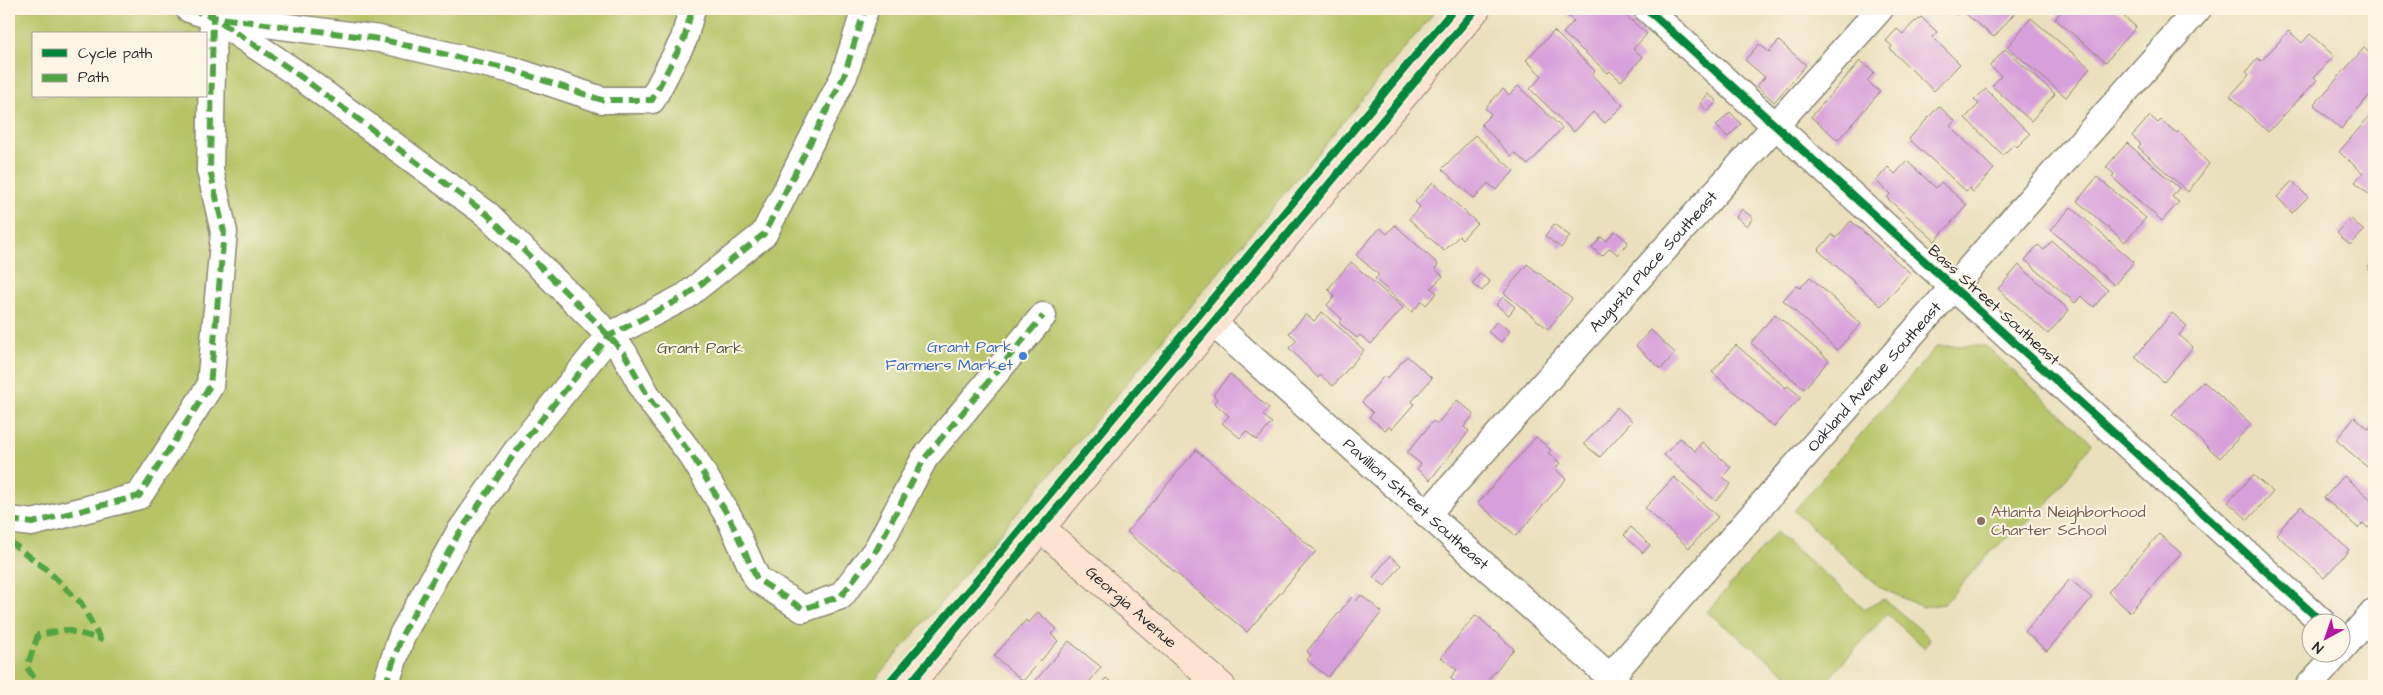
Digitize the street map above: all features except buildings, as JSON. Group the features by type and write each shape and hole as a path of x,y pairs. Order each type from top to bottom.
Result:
{"street":[{"path":"204,12 379,39 512,70 602,100 652,100 684,39 692,9"},
{"path":"385,686 402,635 459,533 520,446 609,336 686,296 764,234 844,76 865,9"},
{"path":"908,686 1476,9"},
{"name":"Bass Street Southeast","path":"1647,9 2311,612"},
{"name":"Augusta Place Southeast","path":"1427,514 1880,9"},
{"name":"Oakland Avenue Southeast","path":"1615,681 1953,287 2198,9"},
{"path":"204,12 294,71 488,215 624,353 648,397 695,460 730,518 757,579 803,609 841,596 877,549 924,459 1043,316"},
{"path":"204,12 205,32"},
{"path":"9,520 32,523 139,496 210,386 224,232 210,170 207,98"},
{"name":"Pavillion Street Southeast","path":"1213,322 1615,681"},
{"name":"Georgia Avenue","path":"1041,528 1221,686"},
{"path":"2350,637 2374,612"},
{"path":"2309,686 2329,662"}],"green space":[{"name":"Grant Park","path":"9,9 1437,9 1102,413 870,686 9,686"},
{"path":"1937,346 1986,346 2092,443 2043,510 1991,551 1944,604 1922,607 1879,587 1794,511"},
{"path":"1776,532 1865,609 1884,599 1930,638 1925,648 1887,614 1822,686 1802,686 1707,612"}],"marked path":[{"path":"189,9 213,17 379,39 512,70 602,100 652,100 684,39 692,9"},
{"path":"210,9 213,17 293,71 488,215 596,322 624,353 648,397 695,460 730,519 757,579 803,609 841,596 877,549 924,459 1043,316"},
{"path":"385,686 402,635 459,533 520,446 609,336 686,296 764,234 844,76 865,9"},
{"path":"9,520 32,523 139,496 210,386 224,232 210,170 213,17"},
{"path":"9,541 45,568 81,603 100,639 66,630 38,635 27,667 39,686"}],"cycle path":[{"path":"886,686 1008,544 1454,9"},
{"path":"908,686 1476,9"},
{"path":"1647,9 2311,612"}],"place":[{"name":"Grant Park Farmers Market","path":"1023,356"},
{"name":"Atlanta Neighborhood Charter School","path":"1981,521"}]}
